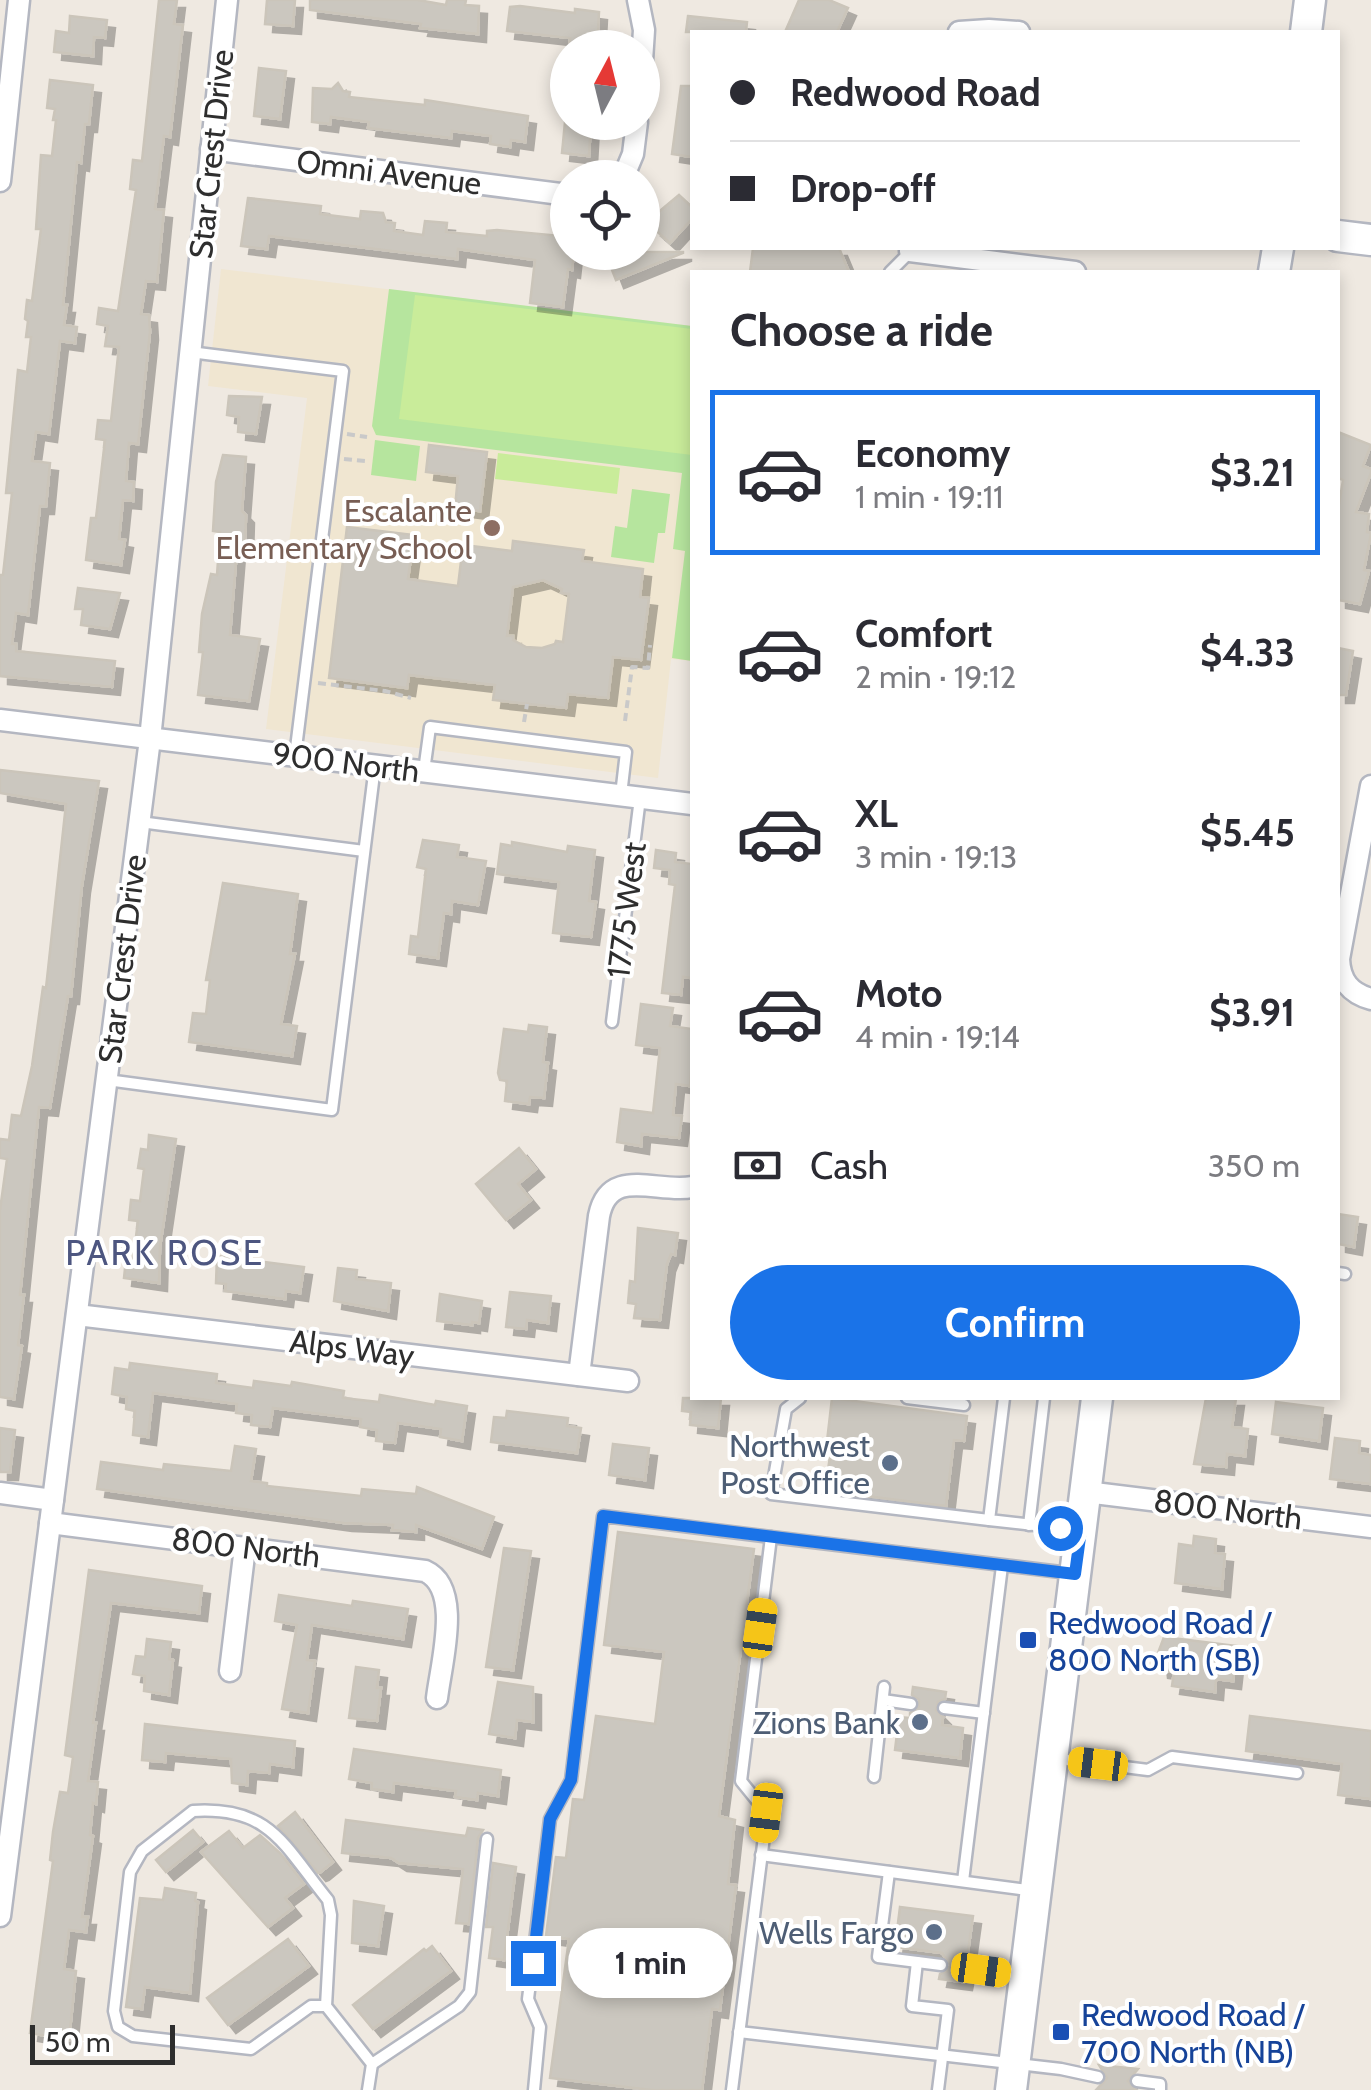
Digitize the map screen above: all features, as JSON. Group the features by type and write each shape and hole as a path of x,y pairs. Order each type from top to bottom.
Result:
{"main road":[{"path":"1306,30 1310,0"},
{"path":"1340,236 1371,240"},
{"path":"1012,2078 1097,1400"}],"street":[{"path":"0,181 19,0"},
{"name":"Star Crest Drive","path":"0,1916 150,739 228,0"},
{"path":"638,0 644,30"},
{"name":"Omni Avenue","path":"211,149 550,193"},
{"path":"918,250 1061,270"},
{"name":"900 North","path":"0,720 690,804"},
{"path":"1340,954 1371,786"},
{"path":"1340,968 1351,990 1371,1000"},
{"path":"578,1376 598,1216 605,1199 628,1184 678,1189 690,1186"},
{"name":"Alps Way","path":"77,1315 628,1381"},
{"name":"800 North","path":"1086,1492 1371,1527"},
{"path":"0,1493 53,1500"},
{"name":"800 North","path":"50,1523 417,1568 438,1579 447,1598 437,1698"},
{"path":"230,1671 245,1548"}],"lane":[{"path":"892,270 910,250"},
{"path":"190,352 342,371 295,756"},
{"name":"1775 West","path":"424,772 430,727 626,752 630,796 612,1022"},
{"path":"106,1080 332,1110 375,765"},
{"path":"139,822 364,851"},
{"path":"797,1400 786,1408 771,1494 1081,1530"},
{"path":"924,1400 964,1405"},
{"path":"989,1520 1004,1400"},
{"path":"1029,1525 1044,1400"},
{"path":"534,2090 540,2027 528,1999 550,1819 571,1780 603,1516 1075,1574"},
{"path":"732,2090 766,1813 741,1782 772,1538"},
{"path":"962,1882 1002,1566"},
{"path":"874,1777 883,1694 911,1704"},
{"path":"944,1708 984,1713"},
{"path":"1052,1758 1148,1770 1172,1757 1297,1773"},
{"path":"326,2006 311,2006 250,2048 132,2036 118,2028 114,2011 130,1872 135,1860 193,1811 242,1813 266,1824 328,1900 331,1915 326,2006 372,2064 368,2090"},
{"path":"372,2064 459,2006 470,1992 487,1839"},
{"path":"761,1855 1036,1891"},
{"path":"889,1872 878,1957 941,1965"},
{"path":"917,1962 912,2006 948,2010 938,2090"},
{"path":"966,1968 1025,1976"},
{"path":"739,2032 942,2057 1012,2078 1061,2069 1098,2077"},
{"path":"1136,2082 1160,2084 1160,2090"}],"path":[{"path":"624,721 632,666 648,668 650,645"},
{"path":"318,683 411,698"},
{"path":"524,722 527,704"}],"shaded area":[{"name":"Escalante Elementary School","path":"221,269 690,326 690,661 671,659 658,778 266,729 307,398 208,386"}],"green space":[{"path":"389,289 690,326 690,661 672,658 685,551 673,549 682,473 376,435 372,426"},
{"path":"415,295 690,329 690,455 399,419"},
{"path":"375,440 420,446 416,481 371,475"},
{"path":"498,453 620,468 617,494 495,479"},
{"path":"632,489 670,494 665,533 658,533 654,563 611,557 615,526 627,528"}],"building":[{"path":"159,0 177,0 174,24 183,25 170,137 164,136 155,209 164,210 157,282 146,281 141,314 149,315 150,332 138,444 129,443 126,481 134,482 133,501 123,500 119,539 125,540 121,565 86,560 91,518 96,518 105,440 96,439 98,420 111,421 119,347 105,346 108,326 97,324 99,308 118,311 136,190 130,189 133,160 142,161"},
{"path":"267,0 295,0 293,26 265,24"},
{"path":"310,0 418,0 446,5 447,0 466,0 465,5 479,6 478,34 310,10"},
{"path":"799,0 829,0 848,8 838,30 786,30"},
{"path":"510,7 599,12 598,30 550,30 550,36 507,31"},
{"path":"70,16 107,20 105,38 94,37 93,56 54,52 56,31 69,33"},
{"path":"688,16 747,22 746,30 686,32"},
{"path":"259,68 286,71 280,119 254,116"},
{"path":"50,80 93,85 81,163 77,162 63,305 67,305 64,325 77,327 75,343 60,341 49,434 36,432 32,461 50,463 46,506 40,506 28,615 16,613 12,644 16,644 16,651 115,661 112,687 0,676 0,575 12,493 6,493 18,370 27,372 31,337 26,337 25,319 27,300 32,301 41,229 36,229 41,155 52,156 56,120 55,109 47,108"},
{"path":"338,83 343,91 350,92 349,97 425,105 425,100 528,116 525,142 511,140 510,147 490,144 491,136 452,131 451,138 368,128 369,122 331,117 330,124 312,122 313,88 332,89"},
{"path":"681,86 690,86 690,157 672,154"},
{"path":"563,140 590,140 589,156 562,153"},
{"path":"679,195 690,205 690,221 670,243 660,234 660,211"},
{"path":"248,198 321,206 320,214 360,219 361,211 383,213 386,222 395,223 394,231 423,235 425,221 447,223 446,232 487,236 487,231 497,230 550,235 550,270 568,270 563,307 530,303 535,260 458,249 457,259 269,236 267,249 241,246"},
{"path":"753,250 840,250 848,270 750,270"},
{"path":"660,252 683,253 660,262"},
{"path":"612,270 641,270 616,280"},
{"path":"229,396 262,397 256,434 238,432 239,417 227,415"},
{"path":"1340,433 1371,445 1363,466 1371,469 1371,473 1356,512 1369,514 1367,532 1371,533 1364,570 1369,571 1360,604 1340,600"},
{"path":"429,445 487,452 480,511 455,508 458,476 426,472"},
{"path":"223,455 246,457 242,511 246,515 245,550 237,550 230,635 260,639 249,701 198,695 202,614 211,574 217,575 220,532 213,531 216,482"},
{"path":"347,527 414,535 408,579 458,586 463,545 512,551 513,541 584,550 582,561 643,569 640,597 649,598 641,660 613,657 608,698 568,694 566,708 493,700 495,685 409,675 407,688 329,678","holes":["543,580 562,589 561,593 569,594 563,642 542,648 526,647 513,640 513,636 507,636 513,587"]},
{"path":"78,588 120,593 110,629 81,625 83,609 75,609"},
{"path":"1340,648 1353,651 1346,695 1340,695"},
{"path":"0,770 99,781 82,885 71,996 50,1108 39,1107 20,1295 24,1295 18,1345 22,1346 14,1399 0,1397 0,1210 7,1159 0,1158 0,1139 9,1140 12,1115 21,1116 32,1066 43,987 46,988 66,804 0,793"},
{"path":"423,840 459,845 457,857 486,861 478,905 452,901 451,914 444,913 438,958 409,954 411,936 418,937 426,869 417,867"},
{"path":"512,842 567,852 568,846 595,850 589,901 596,902 591,937 553,933 559,882 497,874 501,844 512,846"},
{"path":"656,850 676,853 675,862 690,864 690,978 683,977 681,995 662,993 675,885 669,884 670,870 654,868"},
{"path":"223,883 298,894 290,954 295,954 281,1024 297,1026 292,1056 189,1042 193,1013 206,1014 210,980 206,980"},
{"path":"641,1004 673,1008 670,1026 690,1029 690,1086 676,1084 673,1115 682,1116 679,1138 642,1134 641,1146 617,1142 621,1109 653,1113 660,1048 636,1045"},
{"path":"529,1025 547,1027 544,1098 530,1097 529,1104 505,1101 507,1081 500,1080 498,1073 504,1029 528,1032"},
{"path":"149,1135 176,1139 160,1247 159,1283 124,1278 126,1259 133,1260 138,1221 129,1220 131,1200 140,1201 144,1169 138,1168 141,1149 148,1150"},
{"path":"519,1148 536,1169 518,1184 531,1200 506,1220 476,1184"},
{"path":"1340,1214 1358,1217 1354,1247 1340,1244"},
{"path":"638,1228 678,1233 675,1255 671,1254 667,1264 660,1320 634,1318 636,1304 628,1303 630,1281 635,1282"},
{"path":"217,1256 304,1267 300,1293 286,1291 285,1299 225,1291 226,1284 216,1283"},
{"path":"338,1268 357,1270 356,1279 391,1283 388,1311 334,1301"},
{"path":"510,1292 551,1296 548,1323 527,1320 526,1329 506,1327"},
{"path":"440,1294 482,1301 479,1323 437,1321"},
{"path":"130,1363 217,1374 216,1383 253,1388 254,1381 291,1386 292,1382 344,1391 343,1398 379,1402 380,1395 435,1405 436,1401 467,1406 462,1441 440,1437 441,1429 398,1423 395,1443 376,1441 377,1430 360,1427 361,1419 273,1408 270,1427 251,1425 252,1415 236,1413 237,1404 153,1393 148,1437 133,1435 135,1411 126,1409 127,1397 112,1394 115,1368 129,1370"},
{"path":"683,1398 721,1400 718,1428 690,1425 691,1412 682,1411"},
{"name":"Northwest Post Office","path":"832,1400 967,1416 964,1441 954,1440 946,1506 842,1493 844,1479 827,1476 831,1450 826,1450"},
{"path":"1206,1400 1236,1400 1232,1427 1248,1429 1245,1456 1227,1454 1226,1467 1194,1464"},
{"path":"1276,1402 1323,1408 1319,1441 1272,1434"},
{"path":"507,1411 568,1418 567,1426 581,1428 577,1453 491,1442 494,1417 506,1418"},
{"path":"0,1428 15,1430 10,1472 0,1472"},
{"path":"1335,1438 1360,1441 1359,1453 1371,1455 1371,1484 1330,1479"},
{"path":"613,1444 649,1448 645,1480 609,1475"},
{"path":"235,1446 256,1449 251,1481 267,1486 361,1496 362,1489 416,1494 417,1487 494,1517 482,1549 416,1525 416,1532 392,1530 393,1525 344,1523 97,1489 101,1462 163,1470 164,1464 231,1471"},
{"path":"618,1532 754,1549 719,1816 735,1820 728,1884 736,1885 720,2010 712,2009 702,2090 651,2090 550,2078 569,1939 546,1936 556,1857 566,1858 573,1799 584,1800 596,1716 655,1724 664,1652 604,1645"},
{"path":"1194,1536 1216,1539 1215,1553 1225,1554 1222,1589 1175,1583 1179,1544 1193,1546"},
{"path":"504,1548 531,1551 513,1670 486,1667"},
{"path":"89,1570 202,1586 199,1613 111,1603 88,1781 98,1782 82,1917 88,1917 86,1932 69,1930 64,1969 76,1971 69,2040 30,2033 53,1861 53,1832 60,1792 68,1793 73,1757 65,1755"},
{"path":"279,1595 352,1606 353,1601 408,1609 403,1639 312,1625 307,1660 315,1661 308,1713 282,1709 297,1625 275,1621"},
{"path":"1164,1637 1237,1646 1233,1681 1216,1679 1215,1692 1172,1686 1174,1672 1160,1670 1158,1653"},
{"path":"147,1639 171,1642 169,1695 144,1691 145,1676 133,1674 136,1656 145,1657"},
{"path":"356,1667 379,1670 377,1721 349,1718"},
{"path":"498,1682 533,1687 533,1722 517,1720 515,1738 489,1734"},
{"name":"Zions Bank","path":"913,1687 946,1692 936,1710 943,1717 942,1725 963,1728 960,1758 895,1750 899,1717 910,1718 919,1706 919,1700 912,1695"},
{"path":"1250,1716 1371,1731 1371,1799 1338,1795 1342,1764 1246,1751"},
{"path":"145,1724 295,1741 293,1767 270,1764 269,1773 248,1771 247,1785 232,1783 231,1759 166,1753 165,1762 142,1760"},
{"path":"354,1749 501,1770 498,1796 478,1793 477,1800 455,1797 456,1791 394,1783 393,1792 372,1789 372,1783 349,1779"},
{"path":"295,1812 333,1862 321,1872 278,1826"},
{"path":"346,1820 466,1836 468,1828 483,1830 478,1838 469,1924 456,1923 463,1869 342,1853"},
{"path":"193,1830 203,1842 166,1872 156,1860"},
{"path":"229,1831 243,1848 260,1835 304,1884 285,1898 293,1908 268,1927 201,1852"},
{"path":"493,1863 516,1867 504,1960 489,1958 493,1927 486,1927"},
{"path":"165,1888 196,1893 190,1993 145,1987 142,2009 126,2007 140,1898 163,1900"},
{"path":"354,1901 384,1906 378,1946 352,1943"},
{"name":"Wells Fargo","path":"900,1907 973,1916 967,1959 958,1966 964,1982 939,1979 950,1965 942,1953 895,1947"},
{"path":"288,1939 309,1966 228,2025 207,1998"},
{"path":"432,1946 451,1971 373,2029 353,2005"},
{"path":"1099,2065 1138,2069 1128,2081 1136,2090 1096,2090 1107,2078"}],"place":[{"name":"Escalante Elementary School","path":"492,528"},
{"name":"Northwest Post Office","path":"890,1463"},
{"name":"Redwood Road / 800 North (SB)","path":"1028,1640"},
{"name":"Zions Bank","path":"920,1722"},
{"name":"Wells Fargo","path":"934,1932"},
{"name":"Redwood Road / 700 North (NB)","path":"1061,2032"}],"district":[{"name":"PARK ROSE","path":"165,1252"}],"route":[{"path":"533,1963 550,1819 571,1780 603,1516 1075,1574 1081,1530 1060,1528"}]}
